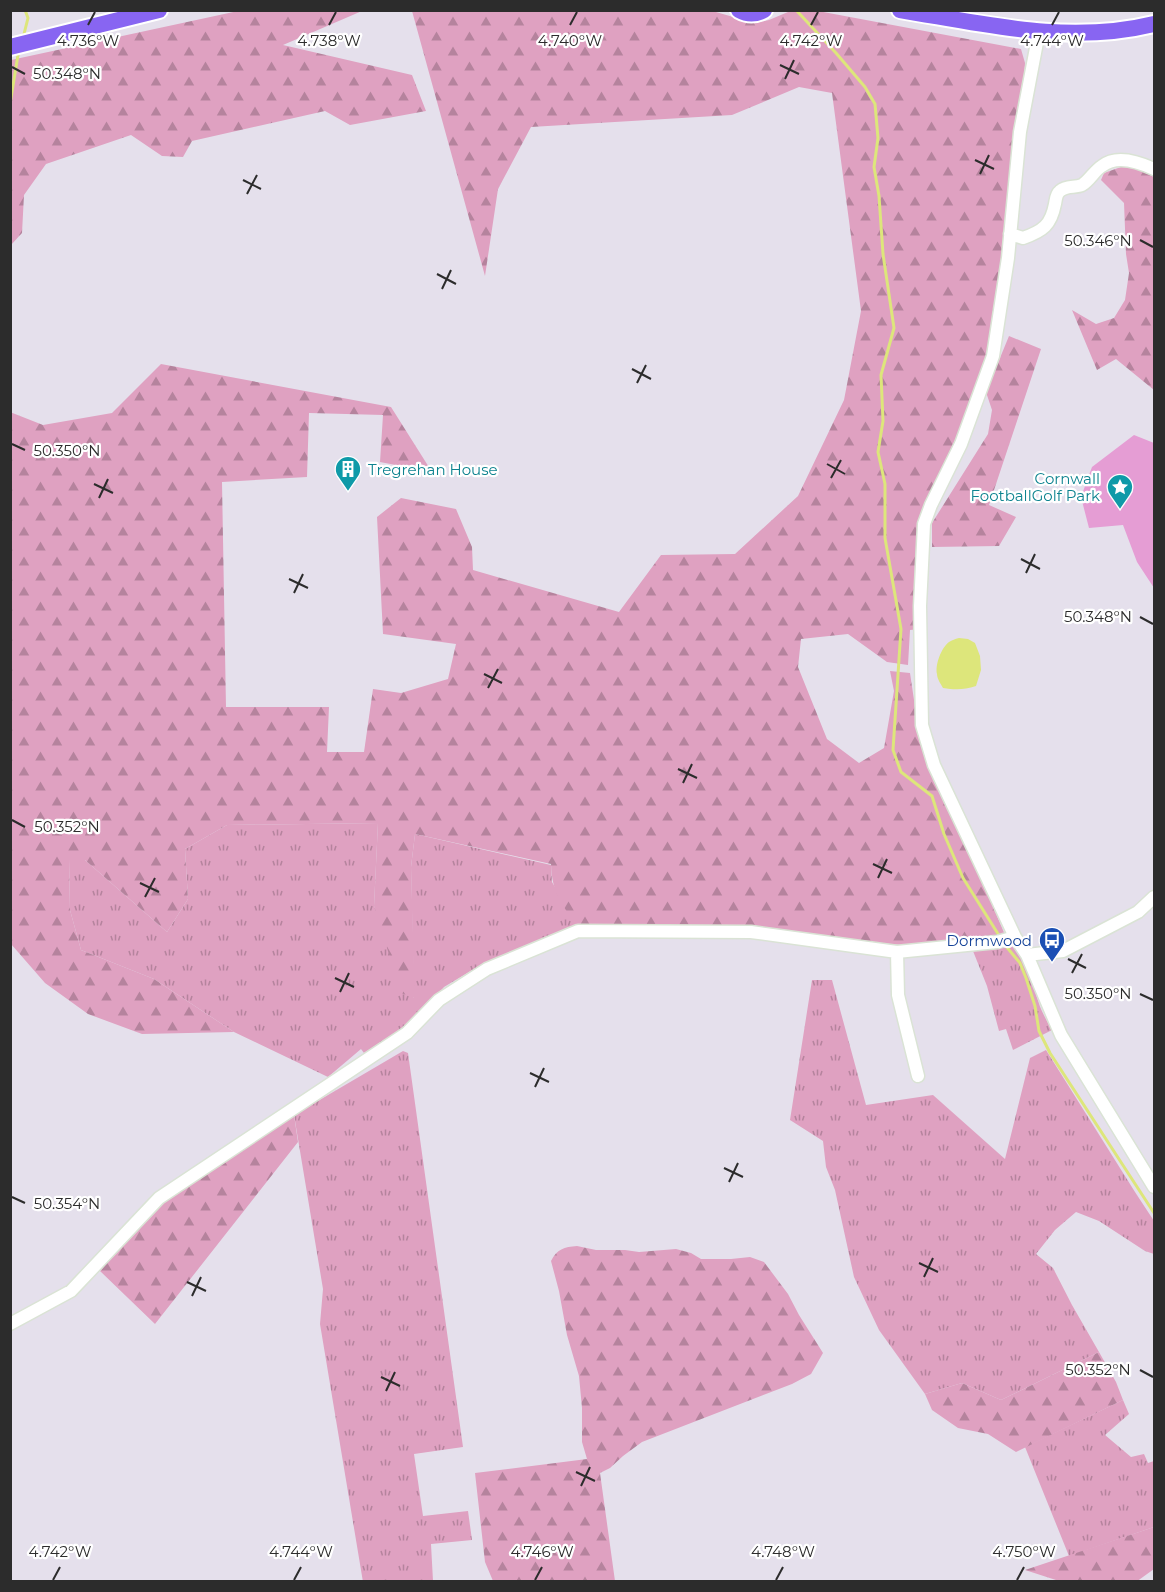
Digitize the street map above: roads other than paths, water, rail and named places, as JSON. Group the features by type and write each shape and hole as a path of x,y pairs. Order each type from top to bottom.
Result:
{"highway":[{"path":"10,47 159,10"},
{"path":"739,10 753,14 764,10"},
{"path":"900,10 1039,32 1090,34 1132,30 1155,24"}],"street":[{"path":"1039,32 1020,132 1008,258 993,356 961,444 924,524 920,629 922,725 934,765 1006,939 1027,955 1060,1035 1155,1187"},
{"path":"1010,234 1023,238 1044,228 1054,211 1057,194 1070,186 1080,186 1102,165 1118,160 1131,160 1155,169"},
{"path":"1027,955 1063,951 1138,912 1155,897"},
{"path":"10,1324 71,1291 159,1198 406,1033 439,1000 487,969 578,931 751,932 897,952 1006,939"},
{"path":"897,952 898,995 918,1076"}],"waterway":[{"path":"24,34 28,18 25,10"},
{"path":"796,10 865,87 875,104 878,138 874,167 894,328 881,375 883,421 878,452 885,484 885,538 901,629 893,750 901,772 932,796 944,834 963,878 1000,937"},
{"path":"10,104 18,55"},
{"path":"1005,945 1020,963 1035,1006 1039,1031 1050,1053 1154,1213"}],"place":[{"name":"Tregrehan House","path":"348,492"},
{"name":"Cornwall FootballGolf Park","path":"1120,510"},
{"name":"Dormwood","path":"1052,963"}]}
